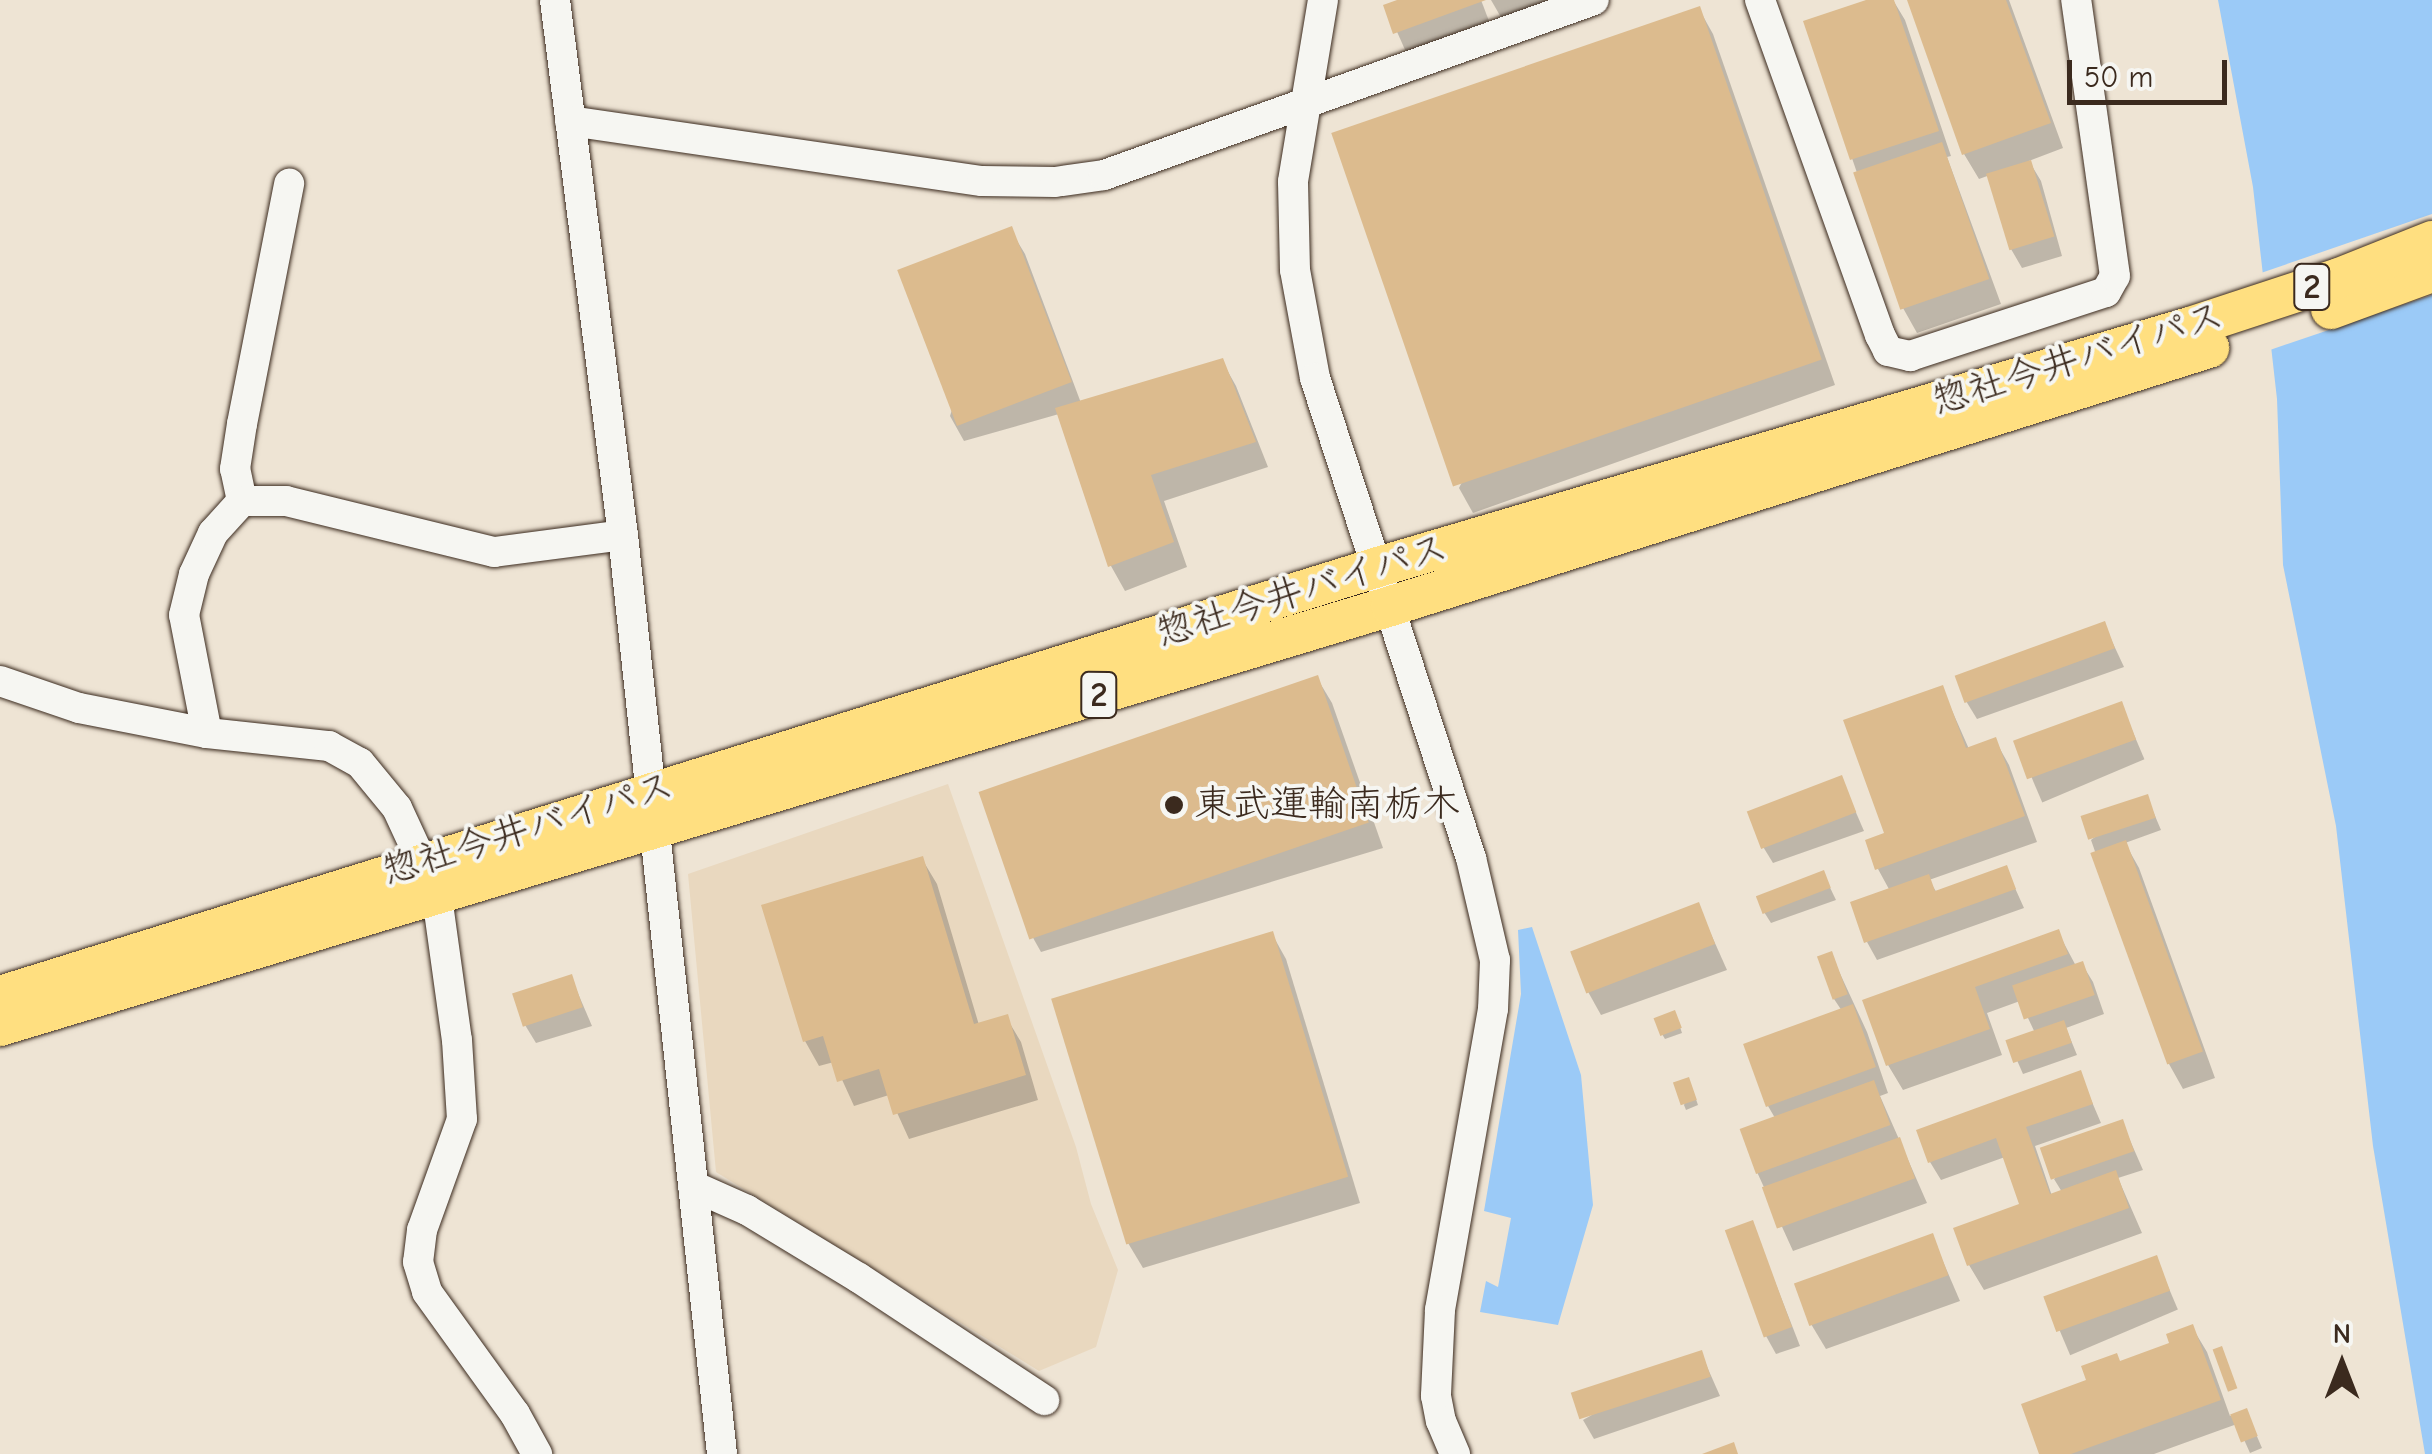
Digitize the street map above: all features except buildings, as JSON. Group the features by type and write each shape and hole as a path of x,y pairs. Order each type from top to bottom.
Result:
{"main road":[{"name":"惣社今井バイパス","path":"0,996 1392,606 2192,340 2432,241"},
{"name":"惣社今井バイパス","path":"0,1026 436,892 654,810 1378,567 2432,272"}],"street":[{"path":"554,0 623,535 722,1454"},
{"path":"1323,0 1303,101 1293,182 1295,270 1315,378 1471,858 1494,960 1493,1009 1440,1310 1436,1396 1441,1421 1455,1454"},
{"path":"570,120 982,181 1055,182 1104,175 1594,0"},
{"path":"1760,0 1880,334 1888,350 1910,356 2106,292 2115,276 2076,0"},
{"path":"242,501 235,470 288,184"},
{"path":"207,733 184,615 194,574 214,533 242,501 286,501 494,552 623,535"},
{"path":"0,681 79,708 207,733 329,746 360,762 397,808 415,847"},
{"path":"439,911 457,1040 462,1119 422,1230 418,1262 427,1292 514,1414 537,1454"},
{"path":"693,1186 747,1210 811,1249 1044,1400"}],"shaded area":[{"path":"948,784 1076,1147 1091,1204 1118,1270 1096,1347 1039,1371 716,1172 688,874"}],"water":[{"path":"2218,0 2432,0 2432,1454 2425,1454 2373,1146 2336,826 2283,565 2277,399 2253,187"},
{"path":"1532,927 1581,1075 1593,1205 1558,1325 1480,1312 1486,1281 1498,1287 1511,1218 1484,1211 1521,994 1518,930"}],"pier":[{"path":"2432,214 2432,295 2267,351 2258,274"}],"place":[{"name":"東武運輸南栃木","path":"1174,805"}]}
